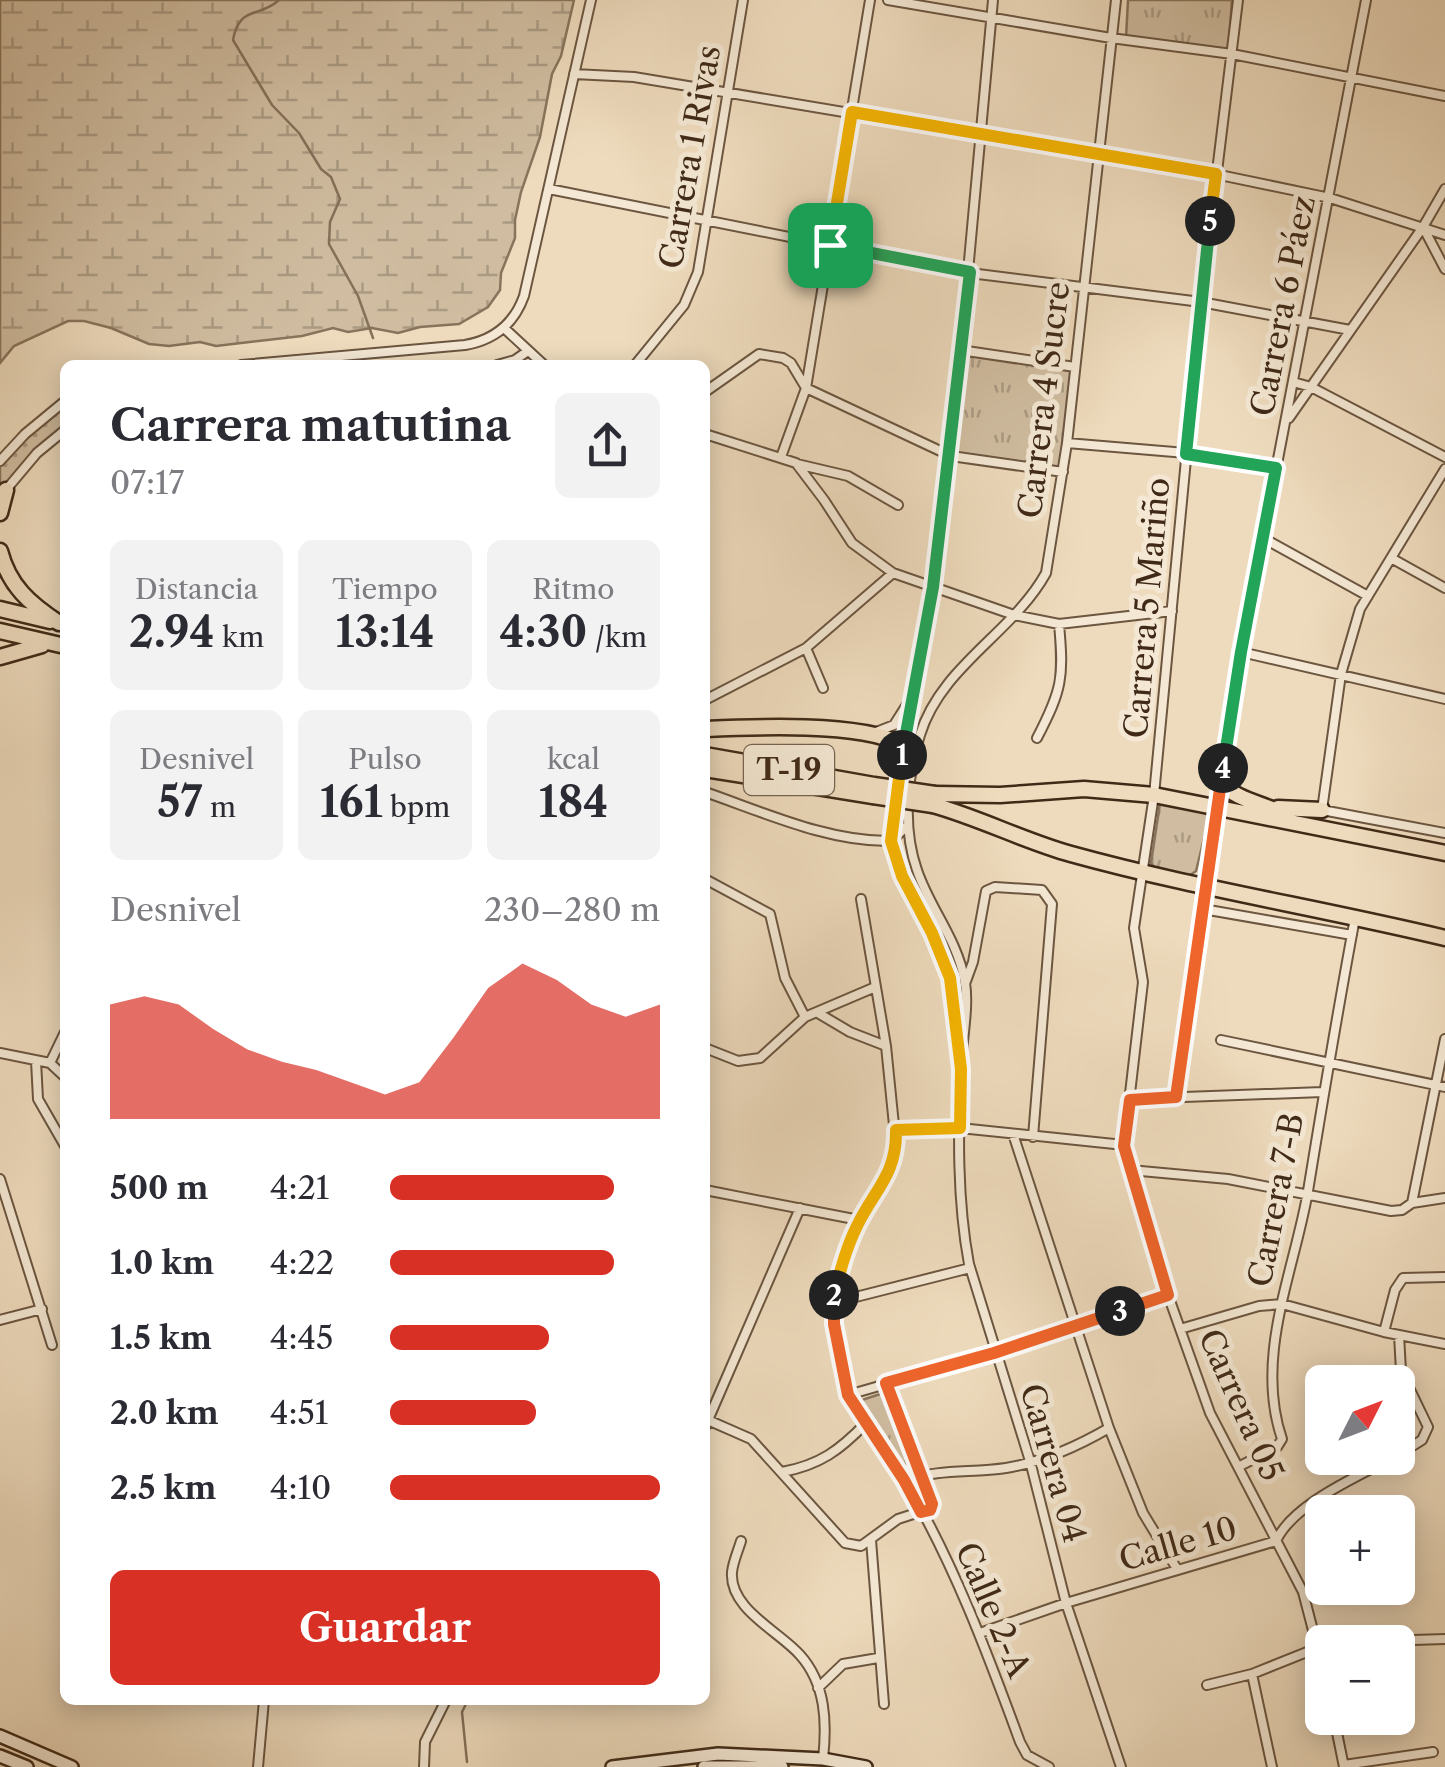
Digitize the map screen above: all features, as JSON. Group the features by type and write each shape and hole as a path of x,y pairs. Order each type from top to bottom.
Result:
{"highway":[{"path":"0,514 3,494"},
{"path":"0,551 19,592 60,623"},
{"path":"0,608 60,623"},
{"path":"0,631 60,644"},
{"path":"0,657 28,646 60,644"},
{"path":"710,729 792,726 862,734 904,746 914,761"},
{"name":"T-19","path":"710,756 873,790"},
{"name":"T-19","path":"710,770 934,800 1066,853 1206,888 1445,938"},
{"path":"1221,784 1236,796 1273,808 1299,824"},
{"name":"T-19","path":"934,800 1084,789 1154,795 1445,853"},
{"path":"1244,812 1273,808 1322,810"}],"street":[{"path":"295,360 477,343 504,328 515,316 524,296 591,0"},
{"name":"Carrera 1 Rivas","path":"639,360 684,305 698,272 744,0"},
{"path":"781,457 806,388 870,0"},
{"path":"888,0 1232,54 1445,96"},
{"path":"961,1069 950,978 902,876 891,841 933,587 950,456 970,272 992,0"},
{"name":"Carrera 4 Sucre","path":"914,761 921,732 935,703 956,674 1036,592 1046,574 1067,443 1116,0"},
{"name":"Carrera 5 Mariño","path":"1130,1100 1143,982 1134,928 1154,795 1201,302 1238,0"},
{"name":"Carrera 6 Páez","path":"1176,1097 1241,652 1366,0"},
{"path":"574,74 634,77 1216,174 1330,198 1445,235"},
{"path":"548,189 970,272 1201,302 1350,330"},
{"path":"1286,422 1423,228 1445,189"},
{"path":"1423,228 1445,268"},
{"path":"504,328 538,360"},
{"path":"960,350 1075,368"},
{"path":"514,360 528,351"},
{"path":"710,388 759,354 782,358 791,363 806,388 950,456 1063,472"},
{"path":"1292,382 1311,387 1445,456"},
{"path":"0,462 25,434 60,405"},
{"path":"3,494 37,453 60,434"},
{"path":"710,436 796,464 848,476 898,505"},
{"path":"1067,443 1186,454 1276,468"},
{"path":"796,464 852,543 893,573 1014,614 1059,624 1172,611"},
{"path":"1445,470 1360,608 1341,674 1322,810 1445,833"},
{"path":"1263,538 1368,596"},
{"path":"1391,558 1445,588"},
{"path":"710,695 806,648 893,573"},
{"path":"1037,738 1056,702 1063,678 1059,624"},
{"path":"806,648 823,688"},
{"path":"1241,652 1445,699"},
{"path":"862,734 894,725 914,690"},
{"name":"Carrera 04","path":"914,761 906,816 917,871 949,931 965,984 960,1128 963,1233 970,1268 1030,1461 1066,1603 1121,1767"},
{"path":"710,794 836,834 891,841 908,826"},
{"path":"710,883 770,914 785,978 805,1017"},
{"path":"965,984 986,891 994,887 1042,890 1052,904 1032,1137"},
{"name":"Calle 2-A","path":"860,899 886,1046 896,1130 894,1161 847,1247 832,1303 842,1380 921,1512 980,1633 1020,1742 1027,1754 1048,1767"},
{"path":"1202,909 1352,934"},
{"name":"Carrera 7-B","path":"1238,1467 1281,1445 1269,1383 1356,917"},
{"path":"710,1050 738,1061 760,1058 805,1017 874,988"},
{"path":"817,1013 886,1046"},
{"path":"1412,1203 1440,1086 1445,1039"},
{"path":"1222,1040 1440,1086"},
{"path":"50,1063 60,1042"},
{"path":"0,1054 50,1063 60,1072"},
{"path":"36,1061 38,1100 60,1137"},
{"path":"1130,1100 1322,1092"},
{"name":"Carrera 05","path":"1130,1100 1124,1146 1168,1295 1210,1413 1303,1592 1313,1625"},
{"path":"896,1130 960,1128 1124,1146"},
{"path":"1013,1134 1110,1428 1143,1513 1177,1569"},
{"path":"1130,1170 1228,1179 1391,1211 1445,1198"},
{"path":"0,1179 52,1345"},
{"path":"710,1191 860,1220"},
{"path":"710,1419 800,1208"},
{"path":"832,1303 970,1268"},
{"path":"1384,1332 1395,1290 1403,1278 1445,1276"},
{"path":"848,1395 994,1353 1168,1295"},
{"path":"1180,1329 1259,1306 1282,1304 1445,1344"},
{"path":"0,1320 42,1309"},
{"path":"1398,1335 1400,1365"},
{"path":"710,1425 751,1439 853,1547 898,1520 930,1510 932,1504 886,1383"},
{"path":"1415,1400 1428,1427 1422,1440 1415,1444"},
{"path":"782,1472 811,1466 832,1456 866,1422"},
{"path":"904,1480 949,1470 1006,1468 1077,1445 1110,1428"},
{"path":"1276,1542 1282,1528 1298,1513 1363,1475"},
{"path":"870,1540 884,1704"},
{"path":"741,1541 732,1573 738,1595 752,1613 800,1654 818,1688 827,1722 823,1759"},
{"name":"Calle 10","path":"980,1633 1066,1603 1276,1542"},
{"path":"1415,1640 1445,1639"},
{"path":"1207,1685 1252,1674 1305,1652"},
{"path":"818,1688 842,1664 878,1658"},
{"path":"1252,1674 1272,1767"},
{"path":"258,1767 264,1705"},
{"path":"424,1767 425,1742 444,1705"},
{"path":"1338,1735 1344,1766 1433,1752"},
{"path":"0,1736 72,1767"},
{"path":"612,1767 718,1754 823,1759 866,1767"},
{"path":"1,1760 26,1767"},
{"path":"704,1767 782,1767"}],"green space":[{"path":"0,0 574,0 561,56 552,74 540,137 521,192 515,238 501,273 500,290 488,307 459,324 398,333 333,328 302,336 216,346 200,342 169,346 149,344 84,321 68,321 14,346 0,363"},
{"path":"1128,0 1232,0 1228,57 1126,38"},
{"path":"963,353 1072,370 1061,469 954,454"},
{"path":"60,406 60,434 15,477 0,513 0,461"},
{"path":"1160,803 1210,814 1196,871 1186,878 1156,870 1151,863"},
{"path":"886,1392 914,1471 907,1473 859,1401"}],"waterway":[{"path":"279,0 245,17 233,40 272,105 299,133 321,169 331,177 340,199 330,222 329,244 358,296 373,338"},
{"path":"466,1705 462,1712 467,1762"}],"route":[{"path":"852,112 1216,174 1186,454 1276,468 1241,652 1176,1097 1130,1100 1124,1146 1168,1295 994,1353 886,1383 932,1504 930,1510 921,1512 848,1395 842,1380 832,1303 847,1247 894,1161 896,1130 960,1128 961,1069 950,978 902,876 891,841 933,587 970,272 830,245 852,112"}]}
